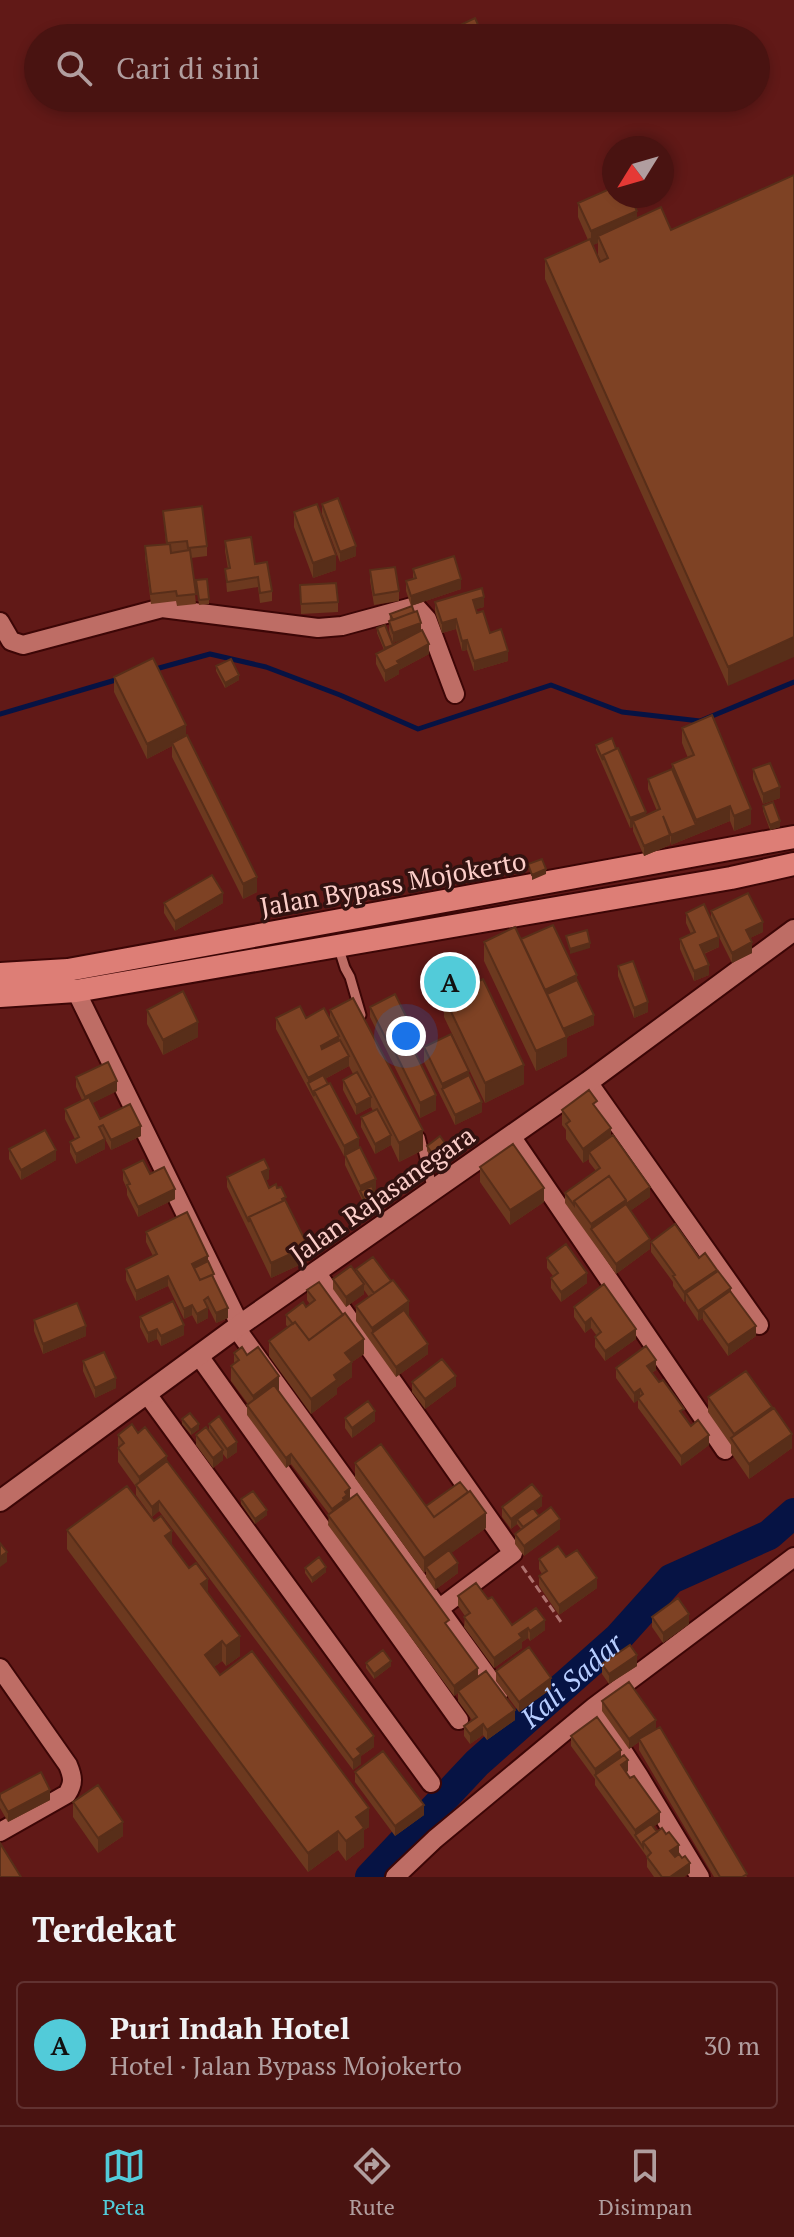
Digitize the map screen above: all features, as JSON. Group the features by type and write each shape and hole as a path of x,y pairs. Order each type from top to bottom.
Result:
{"highway":[{"name":"Jalan Bypass Mojokerto","path":"0,974 68,970 794,837"},
{"name":"Jalan Bypass Mojokerto","path":"0,996 76,991 716,881 794,864"}],"street":[{"path":"0,622 11,641 23,645 162,608 318,628 342,626 412,607 427,619 455,694"},
{"name":"Jalan Rajasanegara","path":"0,1501 238,1326 588,1082 794,930"},
{"path":"76,991 238,1326 508,1704"},
{"path":"588,1082 759,1325"},
{"path":"511,1136 725,1450"},
{"path":"316,1272 513,1553 440,1608"},
{"path":"199,1356 459,1720"},
{"path":"147,1394 431,1783"},
{"path":"395,1877 435,1839 594,1707 792,1564"},
{"path":"0,1668 68,1765 72,1786 67,1794 0,1832"},
{"path":"594,1707 700,1877"}],"lane":[{"path":"338,945 364,1022"},
{"path":"417,1129 433,1191"}],"path":[{"path":"513,1553 561,1622"}],"building":[{"path":"475,18 478,24 462,24"},
{"path":"794,175 794,637 728,667 545,259 590,239 600,262 608,258 598,236 659,208 671,230"},
{"path":"602,192 602,208 636,208 637,211 591,231 578,203"},
{"path":"338,498 356,546 340,552 322,504"},
{"path":"317,504 336,555 313,563 294,512"},
{"path":"202,506 207,546 188,548 187,541 167,543 163,511"},
{"path":"251,537 255,564 267,562 272,591 260,593 258,577 227,582 225,569 230,568 225,541"},
{"path":"170,544 171,553 190,550 196,594 177,596 176,591 151,594 145,546"},
{"path":"454,556 461,579 411,596 406,581 416,578 413,569"},
{"path":"395,567 399,591 374,595 370,570"},
{"path":"207,579 209,599 199,600 196,580"},
{"path":"336,583 338,602 301,604 300,585"},
{"path":"482,588 484,597 473,600 477,613 483,611 490,633 501,629 508,651 474,661 467,640 462,641 456,619 442,623 435,602"},
{"path":"412,606 414,612 393,620 390,614"},
{"path":"417,611 421,623 393,633 389,621"},
{"path":"385,625 393,645 385,648 377,628"},
{"path":"422,630 429,644 385,671 376,654"},
{"path":"153,658 186,725 147,744 114,677"},
{"path":"231,659 239,675 225,683 216,666"},
{"path":"712,715 751,809 734,816 730,806 696,820 672,764 694,755 682,728"},
{"path":"187,735 257,877 243,884 172,743"},
{"path":"612,738 616,749 603,755 603,760 596,745"},
{"path":"618,748 646,812 630,818 603,755"},
{"path":"770,763 780,787 763,794 753,769"},
{"path":"672,769 696,825 671,835 663,816 670,835 644,846 633,821 660,809 648,779"},
{"path":"773,802 780,821 770,825 763,806"},
{"path":"542,859 546,869 532,875 528,864"},
{"path":"212,875 223,893 175,921 164,903"},
{"path":"748,893 763,922 746,930 752,942 732,953 711,911"},
{"path":"704,904 719,937 700,945 709,965 694,971 680,939 695,932 686,913"},
{"path":"553,925 577,975 545,990 521,939"},
{"path":"515,927 567,1037 536,1051 484,942"},
{"path":"587,930 590,943 570,949 566,936"},
{"path":"633,961 648,1002 634,1008 618,966"},
{"path":"483,979 524,1065 485,1083 444,997"},
{"path":"577,980 594,1015 563,1029 547,994"},
{"path":"183,991 198,1022 163,1040 147,1010"},
{"path":"395,994 412,1028 405,1032 403,1028 387,1036 387,1041 370,1007"},
{"path":"353,998 423,1130 399,1143 330,1010"},
{"path":"300,1006 306,1018 324,1008 339,1036 321,1046 322,1049 340,1040 349,1056 308,1078 276,1018"},
{"path":"403,1028 436,1095 420,1103 387,1036"},
{"path":"451,1034 469,1071 442,1084 424,1047"},
{"path":"108,1062 117,1081 85,1097 76,1077"},
{"path":"357,1072 371,1097 356,1105 343,1080"},
{"path":"323,1075 328,1084 314,1091 314,1096 308,1083"},
{"path":"469,1075 482,1102 455,1115 442,1089"},
{"path":"330,1083 359,1138 344,1146 314,1091"},
{"path":"589,1090 597,1101 593,1104 611,1128 583,1149 566,1124 570,1121 562,1110"},
{"path":"89,1097 100,1119 130,1104 141,1126 111,1140 103,1125 99,1127 105,1139 76,1154 70,1142 79,1137 65,1109"},
{"path":"377,1109 391,1135 375,1144 361,1117"},
{"path":"45,1130 56,1150 21,1170 9,1149"},
{"path":"613,1135 650,1187 626,1204 609,1176 574,1201 574,1205 565,1193 600,1168 589,1152"},
{"path":"440,1136 447,1146 434,1156 427,1146"},
{"path":"513,1144 544,1188 510,1210 480,1167"},
{"path":"360,1147 376,1179 360,1186 345,1155"},
{"path":"264,1159 269,1169 262,1172 269,1188 276,1184 286,1197 249,1217 249,1222 227,1177"},
{"path":"143,1160 150,1174 164,1167 175,1189 138,1207 123,1170"},
{"path":"609,1176 626,1200 591,1224 574,1201"},
{"path":"372,1186 377,1198 366,1203 360,1191"},
{"path":"285,1200 308,1246 271,1263 249,1217"},
{"path":"626,1204 650,1239 616,1264 591,1229"},
{"path":"187,1212 208,1256 192,1264 200,1280 212,1275 228,1308 216,1313 208,1297 204,1300 208,1308 197,1314 192,1305 184,1309 168,1276 136,1291 126,1269 157,1254 146,1232"},
{"path":"675,1224 699,1258 705,1253 717,1270 684,1292 651,1242"},
{"path":"566,1244 587,1273 561,1292 551,1278 558,1273 547,1258"},
{"path":"373,1257 391,1281 374,1293 356,1269"},
{"path":"208,1261 214,1274 200,1280 194,1268"},
{"path":"351,1266 364,1284 346,1297 333,1279"},
{"path":"718,1271 731,1288 698,1311 686,1293"},
{"path":"393,1280 409,1301 372,1328 356,1306"},
{"path":"319,1282 343,1315 309,1340 286,1315 303,1302 306,1307 315,1300 307,1290"},
{"path":"604,1284 636,1329 605,1351 595,1337 601,1332 591,1318 585,1323 574,1307"},
{"path":"730,1291 756,1326 728,1345 703,1310"},
{"path":"173,1301 184,1325 161,1336 157,1329 148,1333 140,1317"},
{"path":"77,1303 86,1326 43,1344 34,1320"},
{"path":"404,1310 428,1344 396,1367 372,1333"},
{"path":"345,1313 364,1339 345,1353 352,1362 334,1375 337,1380 311,1399 269,1341 295,1322 309,1340"},
{"path":"646,1346 656,1360 647,1366 674,1395 684,1409 680,1411 691,1426 698,1420 709,1435 681,1456 638,1398 643,1394 640,1389 634,1393 616,1368"},
{"path":"242,1347 247,1355 258,1347 279,1376 253,1396 231,1366 239,1360 234,1353"},
{"path":"104,1352 116,1378 95,1388 83,1361"},
{"path":"442,1359 456,1376 425,1399 412,1382"},
{"path":"746,1371 772,1407 734,1434 708,1397"},
{"path":"274,1385 350,1488 345,1492 344,1500 332,1509 291,1454 286,1458 247,1405"},
{"path":"368,1401 375,1411 352,1428 345,1418"},
{"path":"774,1408 792,1434 749,1464 731,1438"},
{"path":"190,1413 199,1424 191,1430 182,1419"},
{"path":"219,1416 237,1442 227,1449 209,1424"},
{"path":"132,1424 138,1433 145,1427 167,1456 139,1477 118,1448 124,1443 118,1435"},
{"path":"206,1427 223,1450 213,1458 196,1435"},
{"path":"381,1444 434,1517 470,1491 486,1513 424,1558 355,1463"},
{"path":"167,1461 374,1736 357,1749 361,1754 353,1760 159,1501 152,1507 136,1485"},
{"path":"460,1482 468,1492 434,1517 426,1506"},
{"path":"532,1484 542,1496 511,1519 502,1507"},
{"path":"127,1486 154,1521 161,1516 172,1531 165,1536 189,1568 196,1563 208,1579 201,1584 240,1636 226,1646 222,1641 205,1655 220,1675 252,1651 369,1808 356,1817 364,1828 346,1841 338,1831 308,1853 67,1530"},
{"path":"253,1491 267,1510 255,1519 241,1499"},
{"path":"357,1494 449,1620 445,1623 478,1668 454,1686 328,1515"},
{"path":"551,1507 560,1519 524,1546 515,1534"},
{"path":"533,1508 539,1516 523,1527 517,1519"},
{"path":"0,1543 7,1552 0,1557"},
{"path":"558,1546 566,1557 577,1550 597,1578 559,1605 539,1576 547,1571 539,1559"},
{"path":"449,1550 458,1563 435,1580 426,1567"},
{"path":"319,1557 326,1567 312,1578 305,1568"},
{"path":"476,1583 488,1599 492,1597 512,1625 536,1608 545,1620 530,1631 528,1628 519,1634 522,1638 494,1658 464,1617 470,1613 458,1596"},
{"path":"678,1598 689,1614 663,1633 652,1617"},
{"path":"630,1645 637,1655 609,1674 602,1664"},
{"path":"529,1647 551,1678 519,1702 496,1671"},
{"path":"383,1650 391,1661 374,1674 366,1663"},
{"path":"486,1671 515,1710 487,1730 483,1724 470,1734 464,1726 477,1717 458,1691"},
{"path":"629,1682 656,1720 629,1739 602,1701"},
{"path":"597,1717 621,1750 595,1769 571,1736"},
{"path":"660,1727 747,1874 742,1877 720,1877 639,1739"},
{"path":"383,1751 424,1805 395,1826 355,1772"},
{"path":"624,1755 628,1760 621,1765 630,1778 634,1776 660,1812 635,1830 595,1775"},
{"path":"41,1772 50,1790 8,1812 0,1794"},
{"path":"98,1785 123,1822 98,1838 73,1802"},
{"path":"651,1824 657,1832 643,1842 643,1847 635,1835"},
{"path":"662,1828 679,1845 670,1851 675,1857 679,1854 682,1858 685,1856 690,1863 670,1877 662,1877 647,1857 651,1853 643,1842"},
{"path":"0,1843 21,1877 0,1877"}],"waterway":[{"path":"152,670 210,654 266,667 418,729 551,685 622,712 700,721 794,682"},
{"path":"0,714 119,679"},
{"name":"Kali Sadar","path":"370,1877 477,1763 618,1638 671,1579 769,1535 794,1513"}],"place":[{"name":"Puri Indah Hotel","path":"450,982"}]}
